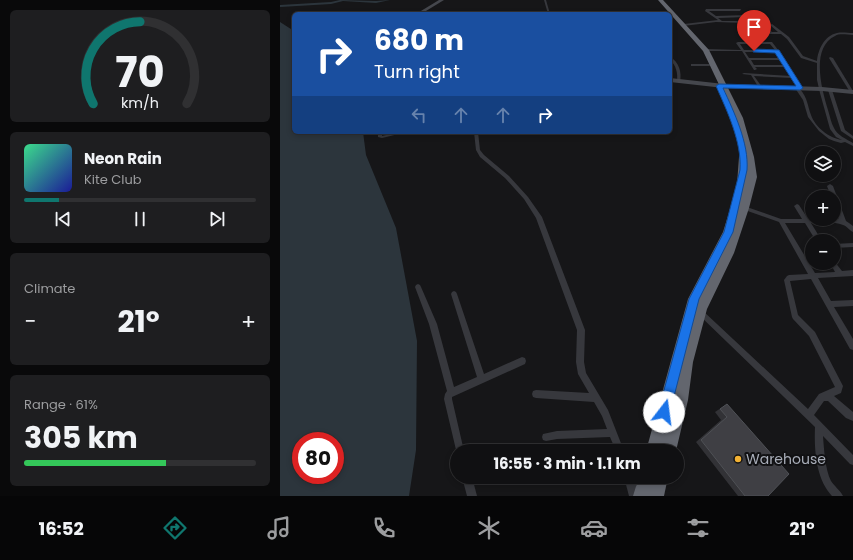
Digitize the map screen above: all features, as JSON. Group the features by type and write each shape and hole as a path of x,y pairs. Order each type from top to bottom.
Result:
{"highway":[{"path":"657,0 668,12"},
{"path":"660,0 672,12"},
{"path":"670,444 681,400 686,362 700,312 709,290 728,253 744,208 752,177 734,120 706,50 672,12"},
{"path":"672,16 699,46 721,86"},
{"path":"656,444 694,299 728,232 747,162"},
{"path":"642,496 645,484"},
{"path":"655,496 658,484"}],"main road":[{"path":"421,12 442,0"},
{"path":"672,80 721,86 826,89 853,92"}],"street":[{"path":"545,0 548,12"},
{"path":"718,20 706,10 741,11"},
{"path":"684,25 746,18 716,17"},
{"path":"718,20 744,22 754,26 764,26 771,33 781,33"},
{"path":"771,25 788,38 802,56 818,62"},
{"path":"853,34 832,36 822,45 817,67 843,131 853,138"},
{"path":"786,66 754,67 738,42 770,43 783,59 794,77 806,101 809,116 813,122 821,130 837,141 846,142"},
{"path":"706,50 777,51"},
{"path":"831,58 853,92"},
{"path":"672,59 678,68 680,81"},
{"path":"749,59 783,59"},
{"path":"692,65 709,65"},
{"path":"744,74 794,77"},
{"path":"752,75 760,87"},
{"path":"826,89 832,129 838,136 853,145"},
{"path":"380,134 381,137 395,134"},
{"path":"476,134 478,150 526,198 535,209 539,217 580,330 580,362 582,374 605,413 617,444"},
{"path":"830,186 831,190"},
{"path":"797,206 805,219"},
{"path":"744,208 781,221 805,221"},
{"path":"841,216 843,222 853,230"},
{"path":"781,221 853,346"},
{"path":"841,246 853,246"},
{"path":"837,270 840,274"},
{"path":"809,415 822,397 838,390 839,386 812,334 795,317 786,282 789,278 853,273"},
{"path":"418,287 433,324 452,393"},
{"path":"454,294 482,379"},
{"path":"829,304 853,303"},
{"path":"700,312 809,415 853,461"},
{"path":"458,444 448,399 449,394 522,361"},
{"path":"536,394 596,398"},
{"path":"826,396 848,415 853,416"},
{"path":"819,426 818,435 825,478 838,496"},
{"path":"546,438 557,435 613,433"},
{"path":"469,484 472,496"},
{"path":"631,484 634,496"}],"shaded area":[{"path":"280,22 292,30 292,134 363,134 366,155 396,228 417,341 416,450 409,496 280,496"}],"building":[{"name":"Warehouse","path":"727,404 789,474 768,496 745,496 701,440 727,417 720,409"}],"waterway":[{"path":"280,6 331,3 343,0 376,2 389,0"}],"place":[{"name":"Warehouse","path":"738,459"}],"route":[{"path":"664,412 694,299 732,222 744,170 744,161 734,120 727,101 719,86 800,88 777,51 754,51"}]}
